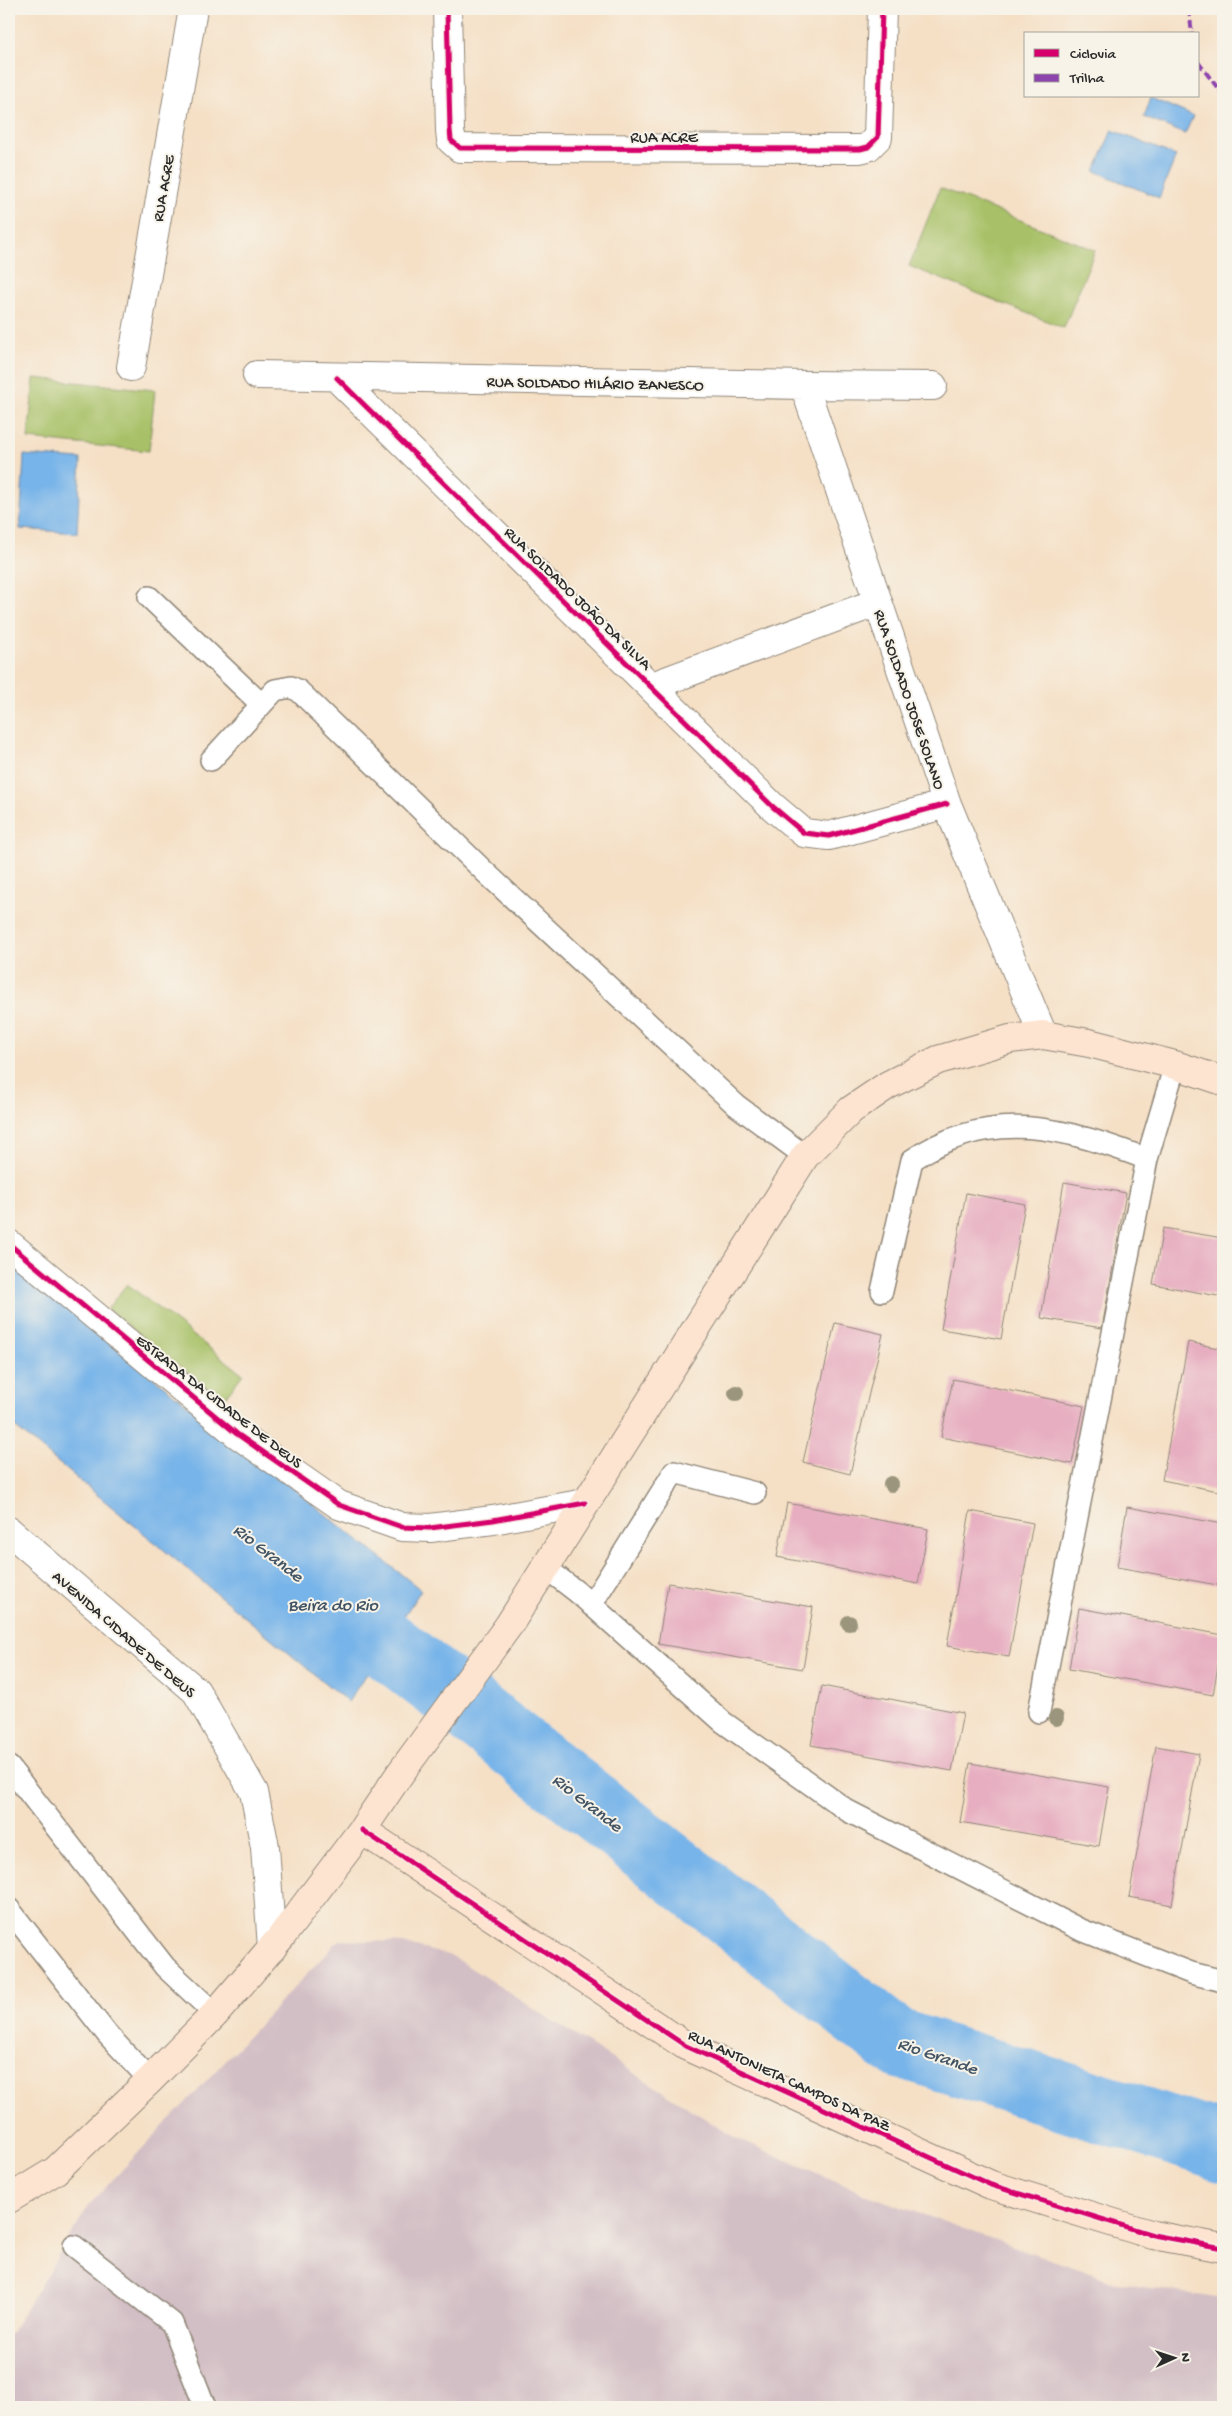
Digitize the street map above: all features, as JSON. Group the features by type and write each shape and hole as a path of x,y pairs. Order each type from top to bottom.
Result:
{"main road":[{"path":"9,2199 55,2171 150,2080 215,2014 272,1948 369,1820 509,1625 805,1156 851,1110 896,1080 938,1060 1010,1039 1043,1035 1089,1043 1175,1064 1223,1081"},
{"name":"RUA ANTONIETA CAMPOS DA PAZ","path":"369,1820 686,2046 990,2185 1153,2235 1223,2248"}],"street":[{"name":"RUA ACRE","path":"131,367 193,9"},
{"name":"RUA ACRE","path":"446,9 451,140 460,148 860,149 868,147 878,136 882,9"},
{"name":"RUA SOLDADO HILÁRIO ZANESCO","path":"257,374 338,378 804,386 933,386"},
{"name":"RUA SOLDADO JOÃO DA SILVA","path":"338,378 772,806 804,833 829,836 947,804"},
{"name":"RUA SOLDADO JOSE SOLANO","path":"804,386 947,804 1043,1035"},
{"path":"652,686 878,602"},
{"name":"ESTRADA DA CIDADE DE DEUS","path":"9,1244 237,1434 339,1506 402,1527 430,1528 459,1526 586,1504"},
{"name":"AVENIDA CIDADE DE DEUS","path":"9,1531 196,1692 254,1792 264,1847 272,1948"}],"lane":[{"path":"149,596 261,704"},
{"path":"211,760 275,690 291,687 299,691 478,865 736,1105 805,1156"},
{"path":"1039,1712 1148,1159 1175,1064"},
{"path":"882,1290 912,1160 934,1145 979,1130 1023,1126 1060,1131 1101,1141 1148,1159"},
{"path":"584,1598 674,1472 755,1494"},
{"path":"546,1568 584,1598 723,1722 848,1810 1079,1929 1191,1973 1223,1981"},
{"path":"9,1767 166,1967 215,2014"},
{"path":"9,1909 107,2034 150,2080"},
{"path":"74,2246 172,2324 205,2407"}],"shaded area":[{"path":"339,1940 395,1942 452,1956 735,2138 870,2196 1118,2283 1223,2299 1223,2407 9,2407 9,2336 90,2204"}],"green space":[{"path":"940,188 1095,250 1064,328 909,266"},
{"path":"34,378 155,390 149,451 28,439"},
{"path":"127,1284 243,1374 223,1400 107,1309"}],"water":[{"path":"1151,98 1193,116 1185,134 1144,117"},
{"path":"1112,130 1176,156 1159,198 1095,171"},
{"path":"24,455 81,459 77,533 20,529"},
{"name":"Beira do Rio","path":"9,1263 421,1590 348,1702 9,1422"}],"building":[{"path":"1064,1182 1126,1193 1102,1328 1041,1318"},
{"path":"966,1193 1025,1204 1001,1339 941,1329"},
{"path":"1163,1228 1223,1238 1223,1297 1153,1284"},
{"path":"835,1323 883,1334 850,1474 803,1462"},
{"path":"1188,1342 1223,1349 1223,1492 1162,1480"},
{"path":"953,1379 1084,1406 1072,1464 941,1437"},
{"path":"787,1503 928,1529 918,1584 777,1557"},
{"path":"1127,1507 1223,1524 1223,1586 1117,1567"},
{"path":"970,1511 1033,1523 1009,1657 947,1646"},
{"path":"668,1583 813,1607 803,1669 658,1644"},
{"path":"1079,1608 1223,1635 1213,1695 1069,1669"},
{"path":"822,1686 963,1713 952,1771 811,1745"},
{"path":"1156,1746 1199,1754 1172,1905 1129,1897"},
{"path":"970,1763 1109,1787 1099,1846 960,1822"}],"waterway":[{"name":"Rio Grande","path":"312,1586 895,2042 1223,2147"}],"marked path":[{"path":"1189,9 1192,32"},
{"path":"1200,65 1223,95"}],"cycle path":[{"path":"447,9 450,130 451,140 460,148 860,149 868,147 878,137 882,9"},
{"path":"337,378 772,806 804,833 829,836 947,804"},
{"path":"9,1244 237,1434 339,1505 402,1527 430,1528 493,1520 585,1503"},
{"path":"362,1830 686,2046 991,2185 1153,2235 1223,2248"}]}
